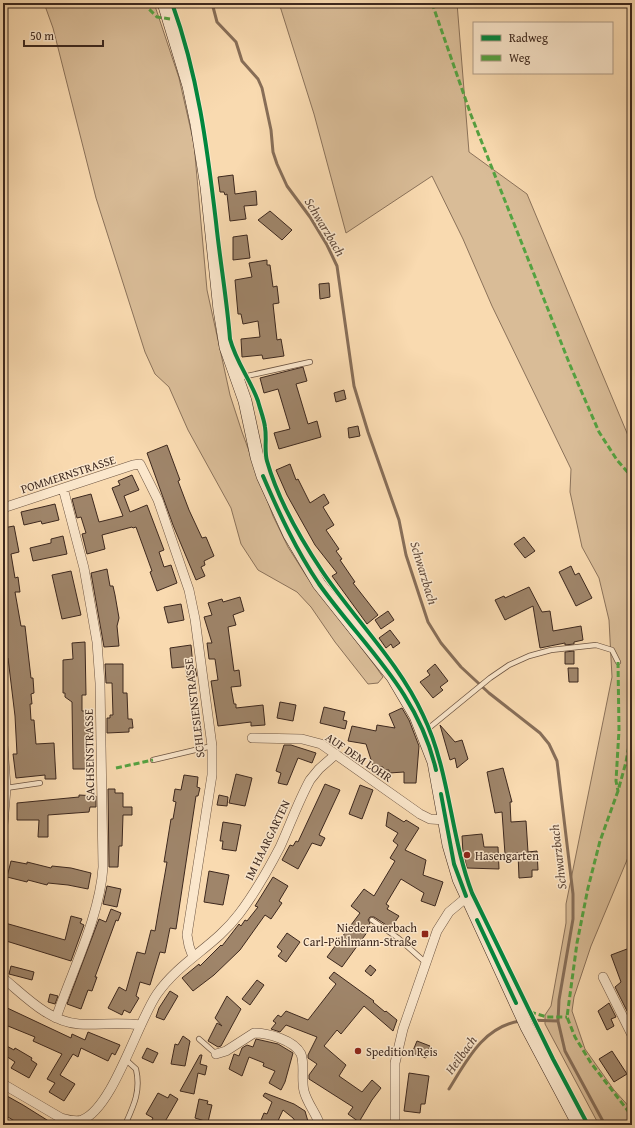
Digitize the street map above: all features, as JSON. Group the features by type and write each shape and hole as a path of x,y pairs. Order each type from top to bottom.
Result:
{"main road":[{"path":"164,3 189,86 197,124 207,187 220,310 226,347 245,401 256,457 263,476 290,535 319,584 393,677 416,716 434,762 454,864 467,897 527,1027 579,1125"}],"street":[{"name":"POMMERNSTRASSE","path":"3,508 140,464"},
{"name":"SCHLESIENSTRASSE","path":"140,464 158,500 189,590 196,626 212,746 212,775 187,935 188,946 193,957"},
{"name":"SACHSENSTRASSE","path":"56,1018 93,916 102,881 103,867 100,683 97,642 84,568 63,488"},
{"name":"AUF DEM LOHR","path":"252,738 294,739 315,742 336,754 420,814 430,819 446,820"},
{"path":"3,745 6,788 3,825"},
{"name":"IM HAARGARTEN","path":"3,1084 61,1118 72,1121 81,1120 96,1110 113,1084 148,1008 165,982 193,957 223,934 239,914 267,872 310,780 319,769 336,754"},
{"path":"395,1125 394,1076 397,1048 442,920 455,906 467,897"},
{"path":"603,977 632,1035"},
{"path":"3,978 37,1006 56,1018 77,1024 121,1023 141,1025"},
{"path":"216,1054 226,1051 254,1033 269,1035 288,1042 296,1047 301,1054 305,1092 320,1125"}],"lane":[{"path":"236,378 310,362"},
{"path":"423,733 490,678 509,665 529,656 551,650 596,645 612,650 618,662"},
{"path":"153,760 212,746"},
{"path":"6,788 40,783"},
{"path":"372,920 398,938 426,963"},
{"path":"199,1039 216,1054"},
{"path":"125,1059 136,1069 138,1089 137,1099 125,1125"}],"shaded area":[{"path":"44,3 154,3 179,78 194,144 207,290 230,395 242,432 273,516 288,547 307,577 383,677 378,683 368,684 335,642 311,607 297,592 258,570 241,544 231,508 188,430 169,387 155,374 145,352 96,198 53,28"},
{"path":"279,3 457,3 469,152 527,194 632,445 632,848 591,946 574,997 572,1011 585,1049 614,1090 632,1110 632,1125 599,1125 545,1024 545,1015 551,1006 566,923 566,904 612,677 609,620 599,578 582,547 570,492 571,469 492,306 463,239 432,176 346,233 314,114"}],"building":[{"path":"233,175 235,194 256,191 257,205 244,206 246,219 230,221 227,194 225,195 224,192 220,192 218,177"},
{"path":"270,211 292,230 282,240 258,220"},
{"path":"247,235 250,258 233,260 233,237"},
{"path":"267,260 267,265 270,265 273,287 277,286 279,303 273,304 277,340 281,339 284,356 263,359 262,355 242,357 241,339 260,337 258,321 243,324 241,314 238,314 235,280 252,277 249,263"},
{"path":"329,283 330,297 320,299 319,284"},
{"path":"303,367 307,381 296,384 308,424 317,421 321,437 279,449 274,433 290,429 278,389 264,393 260,378"},
{"path":"344,390 346,399 336,402 334,393"},
{"path":"358,426 360,436 349,438 348,428"},
{"path":"167,445 189,510 202,538 206,537 214,556 204,561 205,565 201,567 205,576 196,580 173,525 147,453"},
{"path":"290,464 296,480 298,479 310,503 324,494 329,503 323,507 334,525 326,530 339,549 336,551 342,559 340,560 355,582 353,583 378,615 367,624 332,576 337,573 315,545 287,495 276,470"},
{"path":"132,475 139,490 124,496 130,512 147,505 164,550 159,552 164,567 171,565 177,583 157,591 150,572 152,571 136,527 102,535 105,549 87,554 82,534 86,533 81,517 77,518 72,499 91,494 99,522 123,516 112,488 120,485 118,481"},
{"path":"55,504 59,520 42,524 41,521 24,525 21,512"},
{"path":"14,526 19,552 11,554 15,578 18,577 20,592 15,592 21,626 25,626 31,678 33,678 34,693 31,694 32,704 30,704 31,720 34,720 36,744 54,743 56,779 45,779 45,775 16,778 13,754 17,754 15,716 8,658 3,658 3,648 7,648 3,620 3,528"},
{"path":"63,536 67,554 33,561 30,548 51,543 51,539"},
{"path":"524,537 535,551 525,558 514,544"},
{"path":"571,566 575,575 579,573 592,598 576,606 559,572"},
{"path":"107,569 110,586 113,586 119,618 117,626 119,646 104,647 91,573"},
{"path":"71,571 81,615 62,619 52,575"},
{"path":"529,587 542,612 550,611 553,631 581,626 583,640 574,642 574,644 565,645 565,643 540,648 533,606 505,620 495,600 504,596 505,598"},
{"path":"240,597 244,611 233,615 236,625 228,627 234,671 239,670 241,686 231,687 234,704 236,704 236,708 263,705 265,725 251,726 251,722 218,726 211,681 218,680 215,659 209,659 207,643 212,643 204,617 212,615 208,603 222,599 223,602"},
{"path":"181,604 184,620 168,623 164,607"},
{"path":"388,611 394,620 381,629 375,620"},
{"path":"390,630 400,643 393,648 391,644 386,648 379,638"},
{"path":"85,642 86,695 82,695 82,711 88,711 89,769 73,769 72,702 65,697 65,693 63,693 63,660 73,659 72,643"},
{"path":"191,645 193,666 172,668 170,648"},
{"path":"574,651 574,664 565,664 565,652"},
{"path":"105,664 123,664 123,693 127,693 128,719 132,719 133,728 129,728 129,732 107,733 107,718 110,718 110,715 113,715 112,683 106,683"},
{"path":"435,664 448,681 440,687 443,690 433,698 420,682 430,675 427,671"},
{"path":"195,668 197,676 187,677 186,669"},
{"path":"568,668 578,668 578,682 569,682"},
{"path":"280,702 296,705 293,721 277,718"},
{"path":"324,707 345,712 343,720 347,721 345,729 320,723"},
{"path":"402,708 409,720 419,746 416,783 404,783 404,772 389,773 389,770 383,770 383,767 373,766 366,744 348,741 352,726 376,731 377,725 395,728 389,714"},
{"path":"440,725 455,742 462,740 468,759 457,768 455,758 450,760"},
{"path":"284,745 291,745 316,753 312,763 298,758 287,785 278,783 281,773 276,771"},
{"path":"503,768 512,802 510,802 511,822 526,821 528,852 537,851 538,870 532,870 532,877 519,878 518,853 505,854 502,812 495,813 487,772"},
{"path":"236,774 252,778 245,806 229,803"},
{"path":"184,775 198,777 197,787 200,788 198,796 196,796 176,929 170,928 165,953 160,952 150,985 140,982 136,996 139,998 130,1013 124,1010 122,1015 108,1008 119,987 126,991 137,952 145,954 151,930 155,931 167,862 164,862 171,819 173,819 176,802 173,801 175,789 181,790"},
{"path":"325,784 340,790 319,835 325,838 321,846 312,843 298,869 282,860 290,845 293,846 296,841 298,842"},
{"path":"360,785 373,790 362,819 349,814"},
{"path":"108,789 115,789 115,793 123,793 123,807 132,807 132,815 123,815 122,846 119,846 118,867 109,867"},
{"path":"79,795 96,796 96,807 90,807 89,812 48,815 48,837 38,837 39,820 17,820 17,803 79,797"},
{"path":"219,795 228,797 227,806 217,805"},
{"path":"388,812 404,822 406,820 419,828 405,850 426,860 423,875 443,882 435,906 421,901 424,893 401,879 386,904 389,906 387,909 399,916 391,928 374,917 370,917 368,920 370,923 366,930 368,931 342,967 327,957 360,913 351,906 364,889 374,896 395,861 390,858 398,845 393,841 398,833 386,826"},
{"path":"223,822 241,825 236,851 222,849 223,841 220,841"},
{"path":"482,834 484,847 498,847 499,869 467,868 463,853 462,836"},
{"path":"11,861 27,864 27,862 51,868 52,866 71,868 91,873 88,889 48,883 47,885 7,877"},
{"path":"209,871 229,875 223,905 204,902"},
{"path":"273,877 288,886 279,901 282,903 271,919 265,915 240,950 214,975 193,991 182,978 199,964 200,966 221,945 222,946 239,924 241,926 245,920 247,921 258,907 255,906"},
{"path":"107,886 121,889 117,907 103,904"},
{"path":"111,909 121,913 118,921 116,920 95,977 97,977 92,991 88,990 81,1009 67,1004 99,919 106,922"},
{"path":"71,916 82,919 80,923 84,925 71,961 3,940 5,923 65,940"},
{"path":"287,933 300,942 286,962 278,956 282,951 277,947"},
{"path":"627,949 632,963 632,1009 627,1011 615,987 621,982 611,955"},
{"path":"370,965 376,970 371,976 365,971"},
{"path":"11,966 34,972 32,980 9,974"},
{"path":"334,972 397,1020 393,1031 364,1006 341,1034 337,1030 324,1046 346,1065 339,1076 362,1092 372,1080 381,1088 359,1122 348,1114 353,1107 309,1079 309,1075 317,1064 308,1058 308,1055 317,1037 286,1025 280,1032 271,1029 276,1023 273,1021 278,1015 281,1017 286,1011 308,1020 336,984 329,978"},
{"path":"257,980 264,985 250,1005 242,999"},
{"path":"170,991 178,996 164,1020 156,1017 159,1008"},
{"path":"50,994 58,996 55,1004 48,1002"},
{"path":"227,996 241,1009 221,1046 218,1047 208,1041 217,1023 222,1026 215,1018"},
{"path":"609,1003 616,1017 611,1019 614,1026 607,1030 598,1011"},
{"path":"3,1006 71,1038 72,1034 85,1040 88,1032 120,1045 115,1055 112,1053 108,1061 81,1048 78,1057 73,1054 60,1075 75,1084 64,1101 49,1092 55,1083 47,1079 62,1054 33,1041 35,1037 3,1024"},
{"path":"183,1036 190,1041 185,1066 171,1064 175,1044 178,1045"},
{"path":"256,1039 278,1044 293,1053 285,1082 281,1090 269,1083 275,1071 263,1066 264,1063 249,1057 242,1076 229,1069 234,1054 239,1056 242,1048 247,1045 253,1047"},
{"path":"417,1041 430,1046 426,1058 412,1053"},
{"path":"3,1044 14,1050 15,1048 32,1058 31,1060 37,1064 29,1078 11,1068 15,1062 3,1054"},
{"path":"147,1048 158,1053 153,1063 142,1058"},
{"path":"612,1051 627,1074 614,1082 599,1059"},
{"path":"200,1055 202,1055 200,1064 207,1066 205,1075 198,1073 194,1094 180,1091"},
{"path":"409,1073 429,1076 425,1104 421,1104 420,1113 404,1111"},
{"path":"158,1093 168,1098 170,1094 178,1099 163,1125 149,1125 153,1118 146,1114"},
{"path":"265,1093 294,1104 305,1111 309,1125 298,1125 293,1118 283,1110 276,1125 259,1125 264,1113 267,1114 272,1102 263,1096"},
{"path":"7,1096 55,1125 21,1125 3,1114 3,1103"},
{"path":"199,1099 208,1101 207,1104 212,1105 208,1122 195,1118"}],"waterway":[{"name":"Schwarzbach","path":"212,3 217,22 236,42 242,61 258,79 262,88 271,130 273,152 287,186 310,217 327,245 337,266 354,386 368,432 399,520 406,555 428,622 441,643 461,667 489,693 540,733 549,744 557,761 573,894 573,919 559,1000 558,1021 565,1051 605,1125"},
{"name":"Heilbach","path":"527,1020 558,1021"},
{"name":"Heilbach","path":"449,1089 477,1046 496,1030 507,1024 520,1021"}],"marked path":[{"path":"143,3 157,17 170,19"},
{"path":"432,3 471,115 570,365 599,432 617,460 632,477"},
{"path":"618,662 619,730 616,781 618,791"},
{"path":"632,729 626,762 618,791 600,841 588,888 577,943 567,1017 575,1037 591,1063 632,1116"},
{"path":"116,768 153,760"},
{"path":"530,1012 547,1017 567,1017"},
{"path":"326,1125 332,1125"}],"cycle path":[{"path":"172,3 189,57 205,138 230,339 258,401 266,431 266,457 277,490 290,518 322,571 389,659 413,695 423,715 439,758 459,849 472,893 553,1059 588,1125"},
{"path":"263,476 288,531 319,584 371,649 403,693 428,742 436,770"},
{"path":"441,794 454,864 466,896"},
{"path":"477,920 516,1003"}],"place":[{"name":"Hasengarten","path":"467,855"},
{"name":"Niederauerbach Carl-Pöhlmann-Straße","path":"425,934"},
{"name":"Spedition Reis","path":"358,1051"}]}
